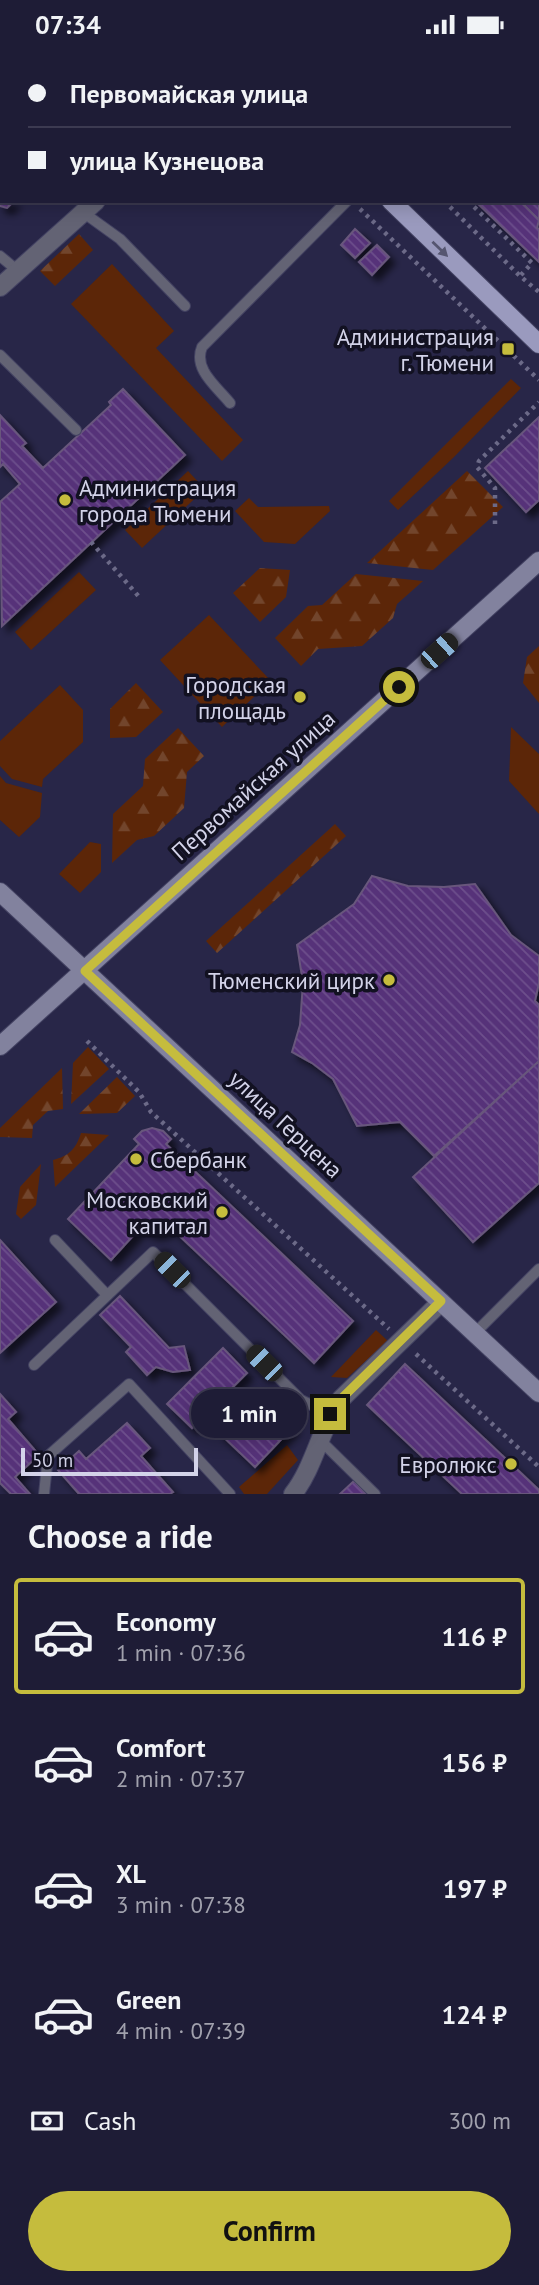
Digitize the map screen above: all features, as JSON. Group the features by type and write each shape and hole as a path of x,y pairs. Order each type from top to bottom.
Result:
{"main road":[{"path":"393,203 539,344"}],"street":[{"path":"0,287 90,207"},
{"name":"Первомайская улица","path":"0,1046 539,561"},
{"name":"улица Герцена","path":"0,892 539,1393"},
{"path":"293,1494 304,1480 330,1414 341,1399 441,1301"}],"lane":[{"path":"230,403 200,367 199,355 202,347 348,203"},
{"path":"90,207 185,306"},
{"path":"0,257 18,271"},
{"path":"0,355 76,430"},
{"path":"55,1240 107,1295"},
{"path":"34,1365 153,1252 300,1400 330,1414"},
{"path":"475,1333 536,1276"},
{"path":"44,1494 48,1456 129,1384 230,1494"},
{"path":"321,1441 375,1494"}],"path":[{"path":"352,203 539,380"},
{"path":"446,203 539,292"},
{"path":"470,203 532,263 520,276"},
{"path":"495,524 495,488 477,467 479,461 539,402"},
{"path":"91,543 141,599"},
{"path":"87,1041 139,1092 151,1112 539,1467"}],"green space":[{"path":"79,234 93,250 55,286 40,271"},
{"path":"112,264 174,331 156,348 243,440 222,461 71,304"},
{"path":"511,379 521,388 398,510 389,501"},
{"path":"188,471 205,489 142,548 125,530"},
{"path":"467,471 503,507 433,570 367,563"},
{"path":"249,498 258,507 329,506 330,511 295,544 264,542 235,511"},
{"path":"260,568 290,570 286,597 260,622 233,593"},
{"path":"79,572 96,590 31,650 15,632"},
{"path":"356,574 423,581 397,604 393,618 362,646 318,649 301,666 275,638 308,606 322,605"},
{"path":"209,615 271,681 222,727 160,660"},
{"path":"539,646 539,703 523,683 527,657"},
{"path":"136,683 163,712 136,737 110,738 110,709"},
{"path":"60,685 83,710 83,742 43,779 42,787 12,779 0,766 0,741"},
{"path":"511,727 539,754 539,814 509,781"},
{"path":"178,728 204,756 187,772 184,808 154,836 137,840 112,863 113,814 143,786 145,759"},
{"path":"0,776 6,783 42,793 40,817 19,837 0,820"},
{"path":"335,824 346,836 217,953 206,941"},
{"path":"90,842 101,844 101,872 80,893 59,874"},
{"path":"88,1047 109,1069 71,1104 73,1063"},
{"path":"62,1068 63,1109 48,1111 33,1125 32,1138 0,1137 0,1128"},
{"path":"117,1077 135,1096 117,1113 79,1114"},
{"path":"81,1133 109,1135 55,1187 53,1160 71,1151"},
{"path":"41,1164 36,1205 21,1219 16,1214 20,1187"},
{"path":"376,1330 388,1341 347,1378 331,1377"},
{"path":"287,1445 298,1460 267,1494 244,1494 239,1487"}],"building":[{"path":"0,203 12,203 7,208 0,206"},
{"path":"477,203 522,203 539,220 539,262"},
{"path":"539,203 539,220 524,205"},
{"path":"355,229 370,243 355,258 341,245"},
{"path":"377,245 389,257 372,275 359,262"},
{"path":"123,389 185,455 2,626 0,502 20,484 3,464 0,467 0,415 26,443 22,446 43,468 111,405 109,402"},
{"path":"539,417 539,500 526,512 485,468"},
{"path":"372,876 408,886 475,884 511,935 539,956 539,983 535,1001 539,1005 539,1061 434,1156 400,1122 357,1126 333,1079 292,1052 300,1025 303,983 297,945 354,904"},
{"path":"539,1061 539,1183 473,1242 413,1177"},
{"path":"152,1128 163,1131 171,1139 166,1144 353,1321 314,1363 170,1227 155,1234 141,1227 111,1260 68,1219 139,1144 134,1139 142,1131"},
{"path":"0,1240 56,1302 0,1353"},
{"path":"120,1296 169,1348 184,1346 190,1370 173,1372 156,1367 147,1375 126,1352 131,1347 100,1315"},
{"path":"223,1348 247,1373 192,1428 167,1404"},
{"path":"405,1364 539,1490 539,1494 462,1494 367,1405"},
{"path":"255,1392 293,1427 255,1467 218,1432"},
{"path":"0,1394 16,1412 8,1419 39,1455 15,1477 30,1494 11,1494 0,1483"},
{"path":"127,1423 150,1448 141,1456 173,1492 79,1494 58,1470 79,1451 86,1459"},
{"path":"354,1481 366,1494 340,1494"}],"place":[{"name":"Администрация г. Тюмени","path":"508,349"},
{"name":"Администрация города Тюмени","path":"65,500"},
{"name":"Городская площадь","path":"300,697"},
{"name":"Тюменский цирк","path":"389,980"},
{"name":"Сбербанк","path":"136,1159"},
{"name":"Московский капитал","path":"222,1212"},
{"name":"Евролюкс","path":"511,1464"}],"route":[{"path":"330,1414 341,1399 441,1301 85,971 399,687"}]}
